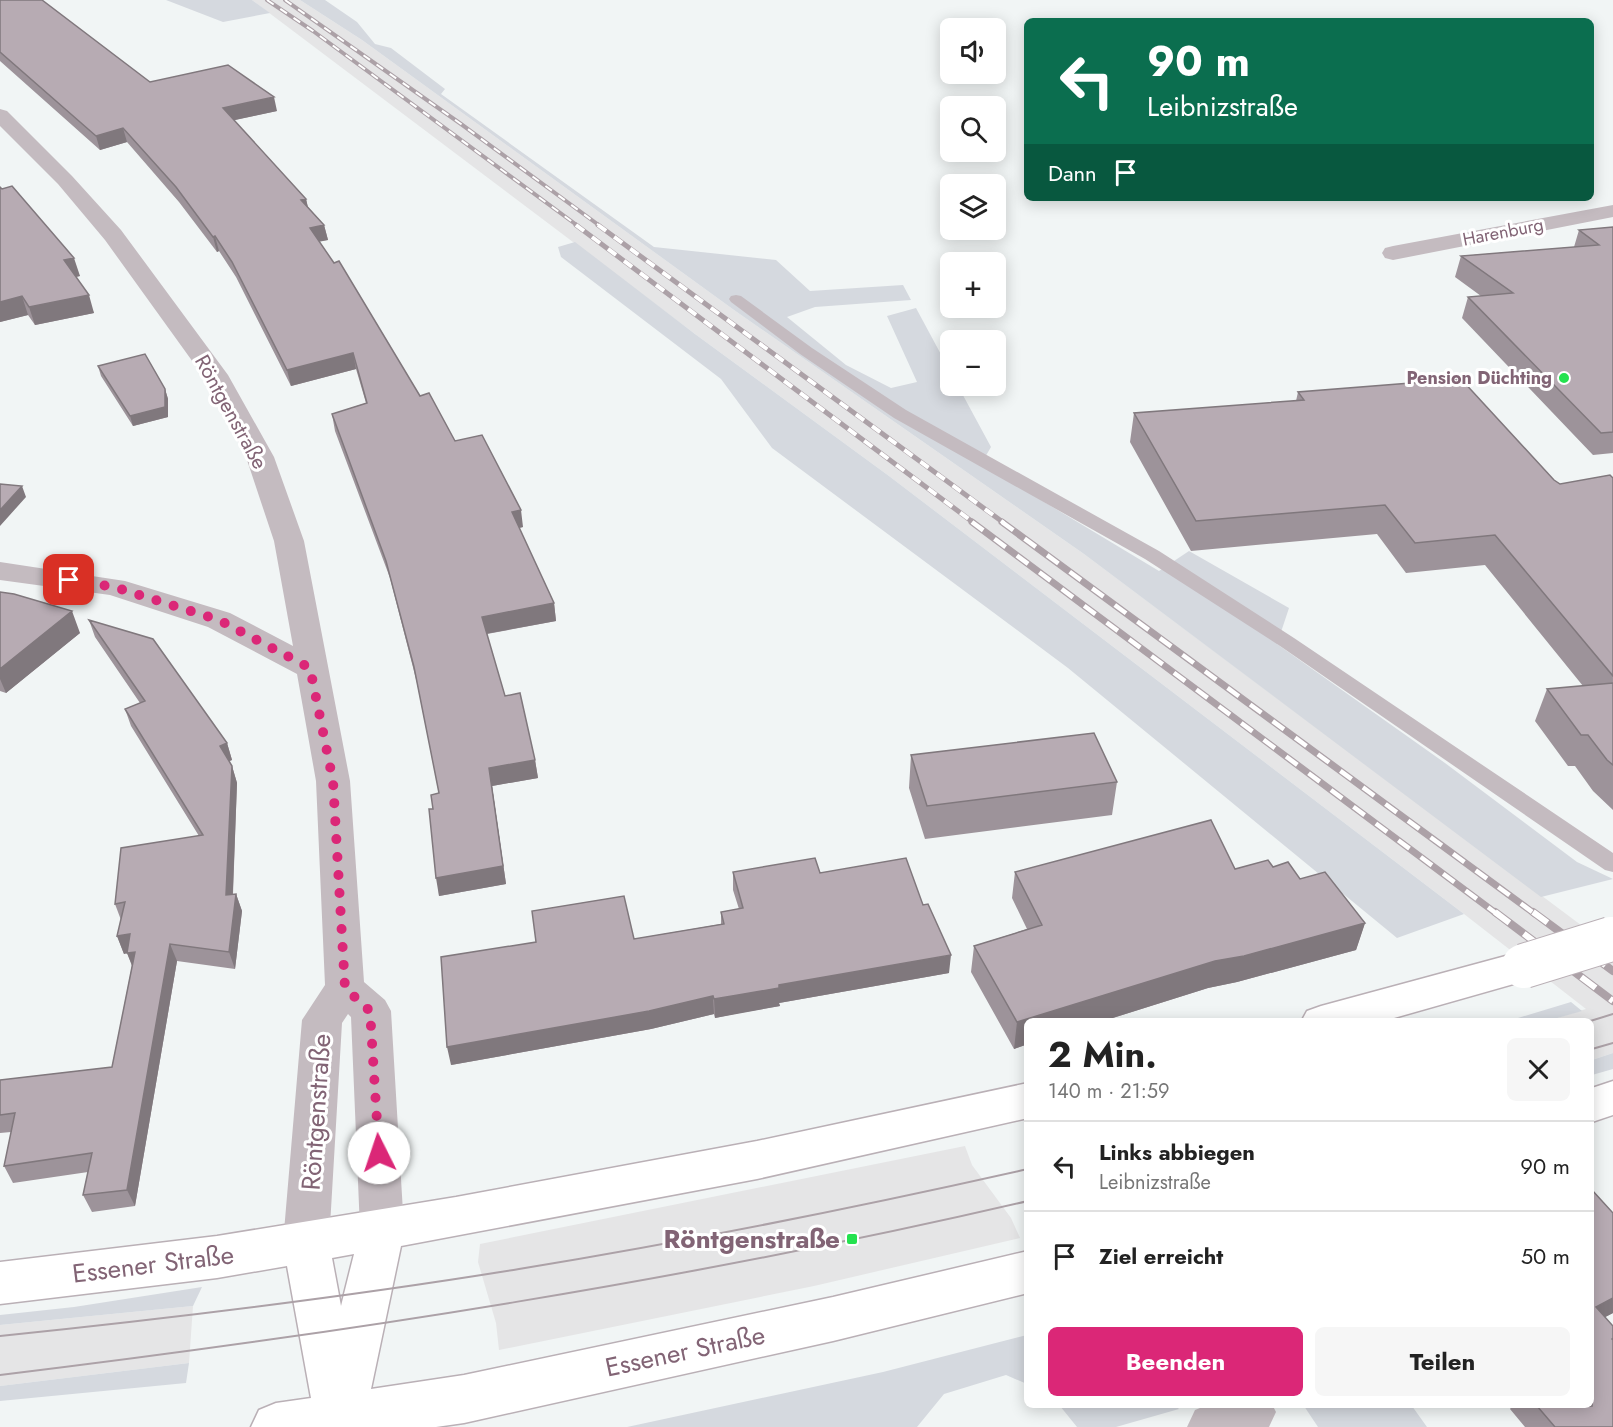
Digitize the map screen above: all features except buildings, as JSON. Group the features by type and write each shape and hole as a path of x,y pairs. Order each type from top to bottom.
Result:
{"main road":[{"path":"1336,1018 1524,966 1612,938"},
{"path":"1594,1104 1613,1098"},
{"name":"Essener Straße","path":"0,1283 217,1257 467,1215 757,1160 1024,1101"},
{"path":"340,1418 382,1229"},
{"path":"306,1243 340,1418"},
{"name":"Essener Straße","path":"276,1427 464,1399 833,1319 1024,1273"}],"street":[{"name":"Röntgenstraße","path":"0,115 65,180 113,235 215,375 260,457 289,541 310,668 333,781 345,988 322,1020 306,1243"},
{"name":"Harenburg","path":"1393,253 1613,211"},
{"path":"0,571 114,587 219,620 310,668"},
{"path":"345,988 370,1011 382,1229"}],"lane":[{"path":"736,299 806,351 900,414 1152,555 1287,642 1613,864"}],"shaded area":[{"path":"166,0 252,0 270,13 223,22"},
{"path":"252,0 300,0 362,40 734,310 1084,554 1613,949 1613,1053 1594,1059 1594,1018 1557,1018 1586,1009 889,476 695,334"},
{"path":"300,0 325,0 357,22 375,44 391,48 445,89 441,94 654,247 776,260 810,291 903,285 911,300 815,307 787,317 846,365 891,388 917,382 887,316 916,308 940,353 940,396 963,396 991,447 981,464 1159,571 1189,551 1289,608 1277,644 1445,763 1577,862 1613,879 1541,897 1084,554 734,310 362,40"},
{"path":"575,242 695,334 889,476 1464,914 1397,938 1068,668 772,448 721,379 561,257 558,247"},
{"path":"1571,1002 1582,1011 1558,1018 1518,1018"},
{"path":"1613,1053 1613,1069 1594,1074 1594,1059"},
{"path":"965,1146 972,1165 1011,1218 1020,1238 814,1286 499,1350 496,1323 478,1262 480,1244"},
{"path":"202,1287 193,1306 0,1325 0,1315 74,1307"},
{"path":"193,1306 189,1363 0,1386 0,1325"},
{"path":"1024,1336 1024,1383 1006,1375 944,1394 917,1427 627,1427 883,1372"},
{"path":"189,1363 186,1383 0,1401 0,1386"},
{"path":"1062,1408 1179,1409 1116,1427 1077,1427"},
{"path":"1305,1408 1413,1408 1427,1427 1318,1427"}],"tram line":[{"path":"1594,1020 1613,1014"},
{"path":"1594,1048 1613,1043"},
{"path":"0,1336 260,1306 519,1269 774,1223 1024,1170"},
{"path":"0,1375 258,1341 516,1302 773,1256 1024,1202"}],"railway":[{"path":"267,0 313,31 578,226"},
{"path":"285,0 461,124 600,226"},
{"path":"576,225 974,523"},
{"path":"598,225 1004,523"},
{"path":"972,522 1497,914"},
{"path":"1002,522 1535,914"},
{"path":"1495,912 1613,1001"},
{"path":"1533,912 1613,971"}],"place":[{"name":"Pension Düchting","path":"1564,378"},
{"name":"Röntgenstraße","path":"852,1239"}],"route":[{"path":"69,580 114,587 219,620 310,668 333,781 345,988 370,1011 379,1153"}]}
